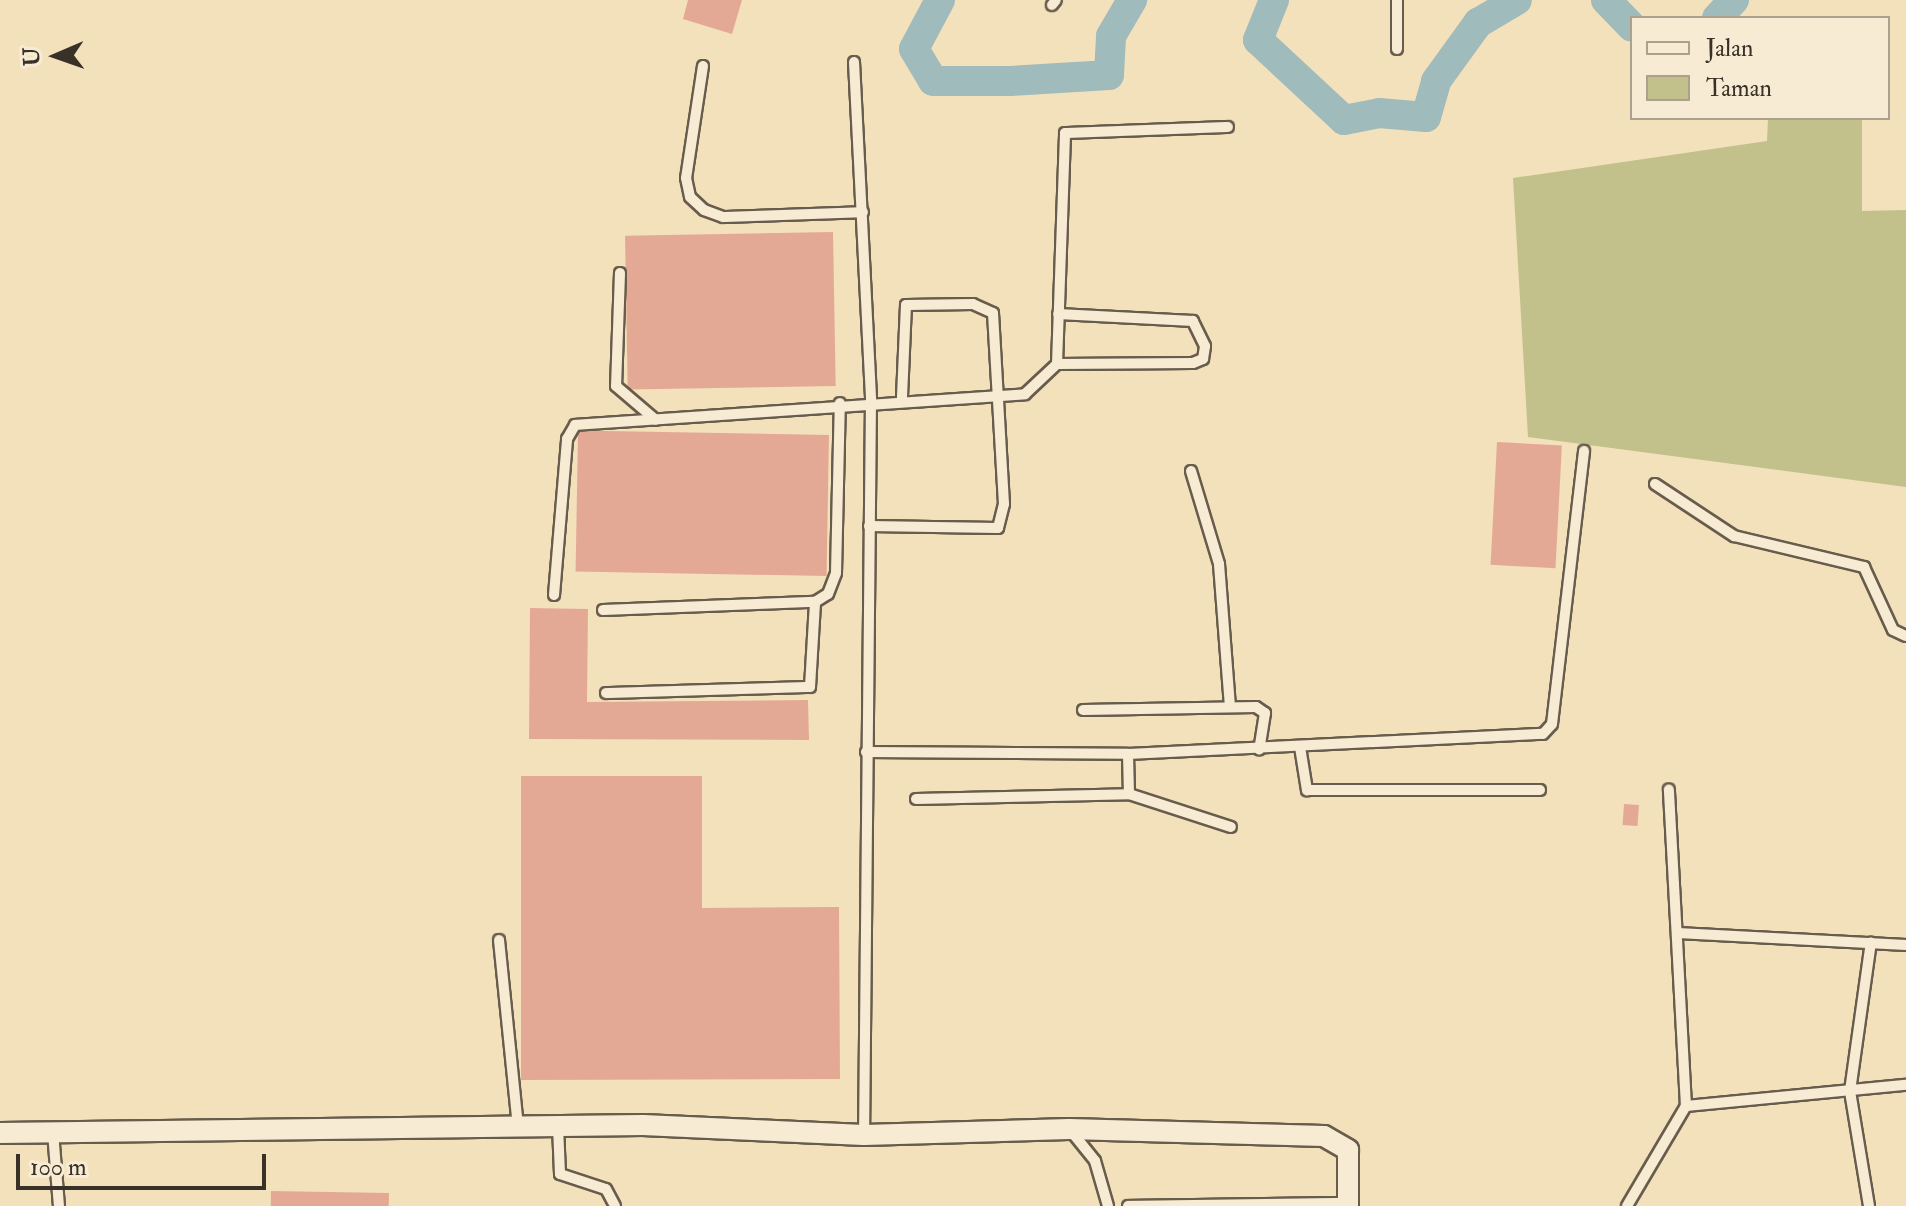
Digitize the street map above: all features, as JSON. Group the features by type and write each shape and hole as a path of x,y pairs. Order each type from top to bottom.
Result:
{"street":[{"path":"0,1133 558,1126 864,1135 1069,1129 1343,1140 1351,1165 1348,1205"}],"lane":[{"path":"1397,0 1397,49"},
{"path":"854,62 871,399 864,1135"},
{"path":"703,66 686,178 690,197 704,210 723,217 863,212"},
{"path":"1057,364 1065,133 1228,127"},
{"path":"620,273 616,386 656,420"},
{"path":"869,526 998,528 1004,504 993,313 912,301 902,318 902,398"},
{"path":"554,595 569,430 871,399 1000,399 1025,394 1057,364 1193,363 1203,359 1205,346 1193,321 1058,314"},
{"path":"603,610 815,602 828,594 836,573 840,403"},
{"path":"866,752 1128,754 1543,734 1552,724 1584,451"},
{"path":"1191,471 1219,564 1230,707"},
{"path":"1655,484 1734,536 1864,567 1893,630 1906,636"},
{"path":"606,693 810,687 815,602"},
{"path":"1083,710 1262,708 1259,750"},
{"path":"1300,747 1307,790 1540,790"},
{"path":"1128,754 1129,794"},
{"path":"1627,1206 1686,1106 1669,789"},
{"path":"916,799 1129,794 1231,827"},
{"path":"1678,933 1906,945"},
{"path":"499,940 518,1127"},
{"path":"1869,1206 1850,1091 1871,942"},
{"path":"1686,1106 1906,1085"},
{"path":"558,1126 560,1174 606,1189 615,1206"},
{"path":"1069,1129 1095,1161 1108,1206"},
{"path":"53,1132 59,1206"},
{"path":"1128,1206 1348,1205"}],"green space":[{"path":"1768,120 1862,120 1862,211 1906,210 1906,487 1528,437 1513,178 1767,141"}],"building":[{"path":"688,0 742,0 732,34 683,19"},
{"path":"833,232 836,386 628,390 625,236"},
{"path":"578,431 829,435 827,576 576,572"},
{"path":"1497,442 1562,445 1555,568 1491,565"},
{"path":"530,608 588,609 587,702 808,700 809,740 529,739"},
{"path":"521,776 702,776 702,908 839,907 840,1079 521,1080"},
{"path":"1624,804 1639,805 1637,826 1623,825"},
{"path":"271,1191 389,1193 389,1206 271,1206"}],"waterway":[{"path":"940,0 914,49 933,81 1010,81 1109,75 1111,36 1132,0"},
{"path":"1274,0 1258,40 1344,120 1379,113 1426,117 1436,81 1478,23 1517,0"},
{"path":"1606,0 1630,25"},
{"path":"1719,16 1734,0"}]}
